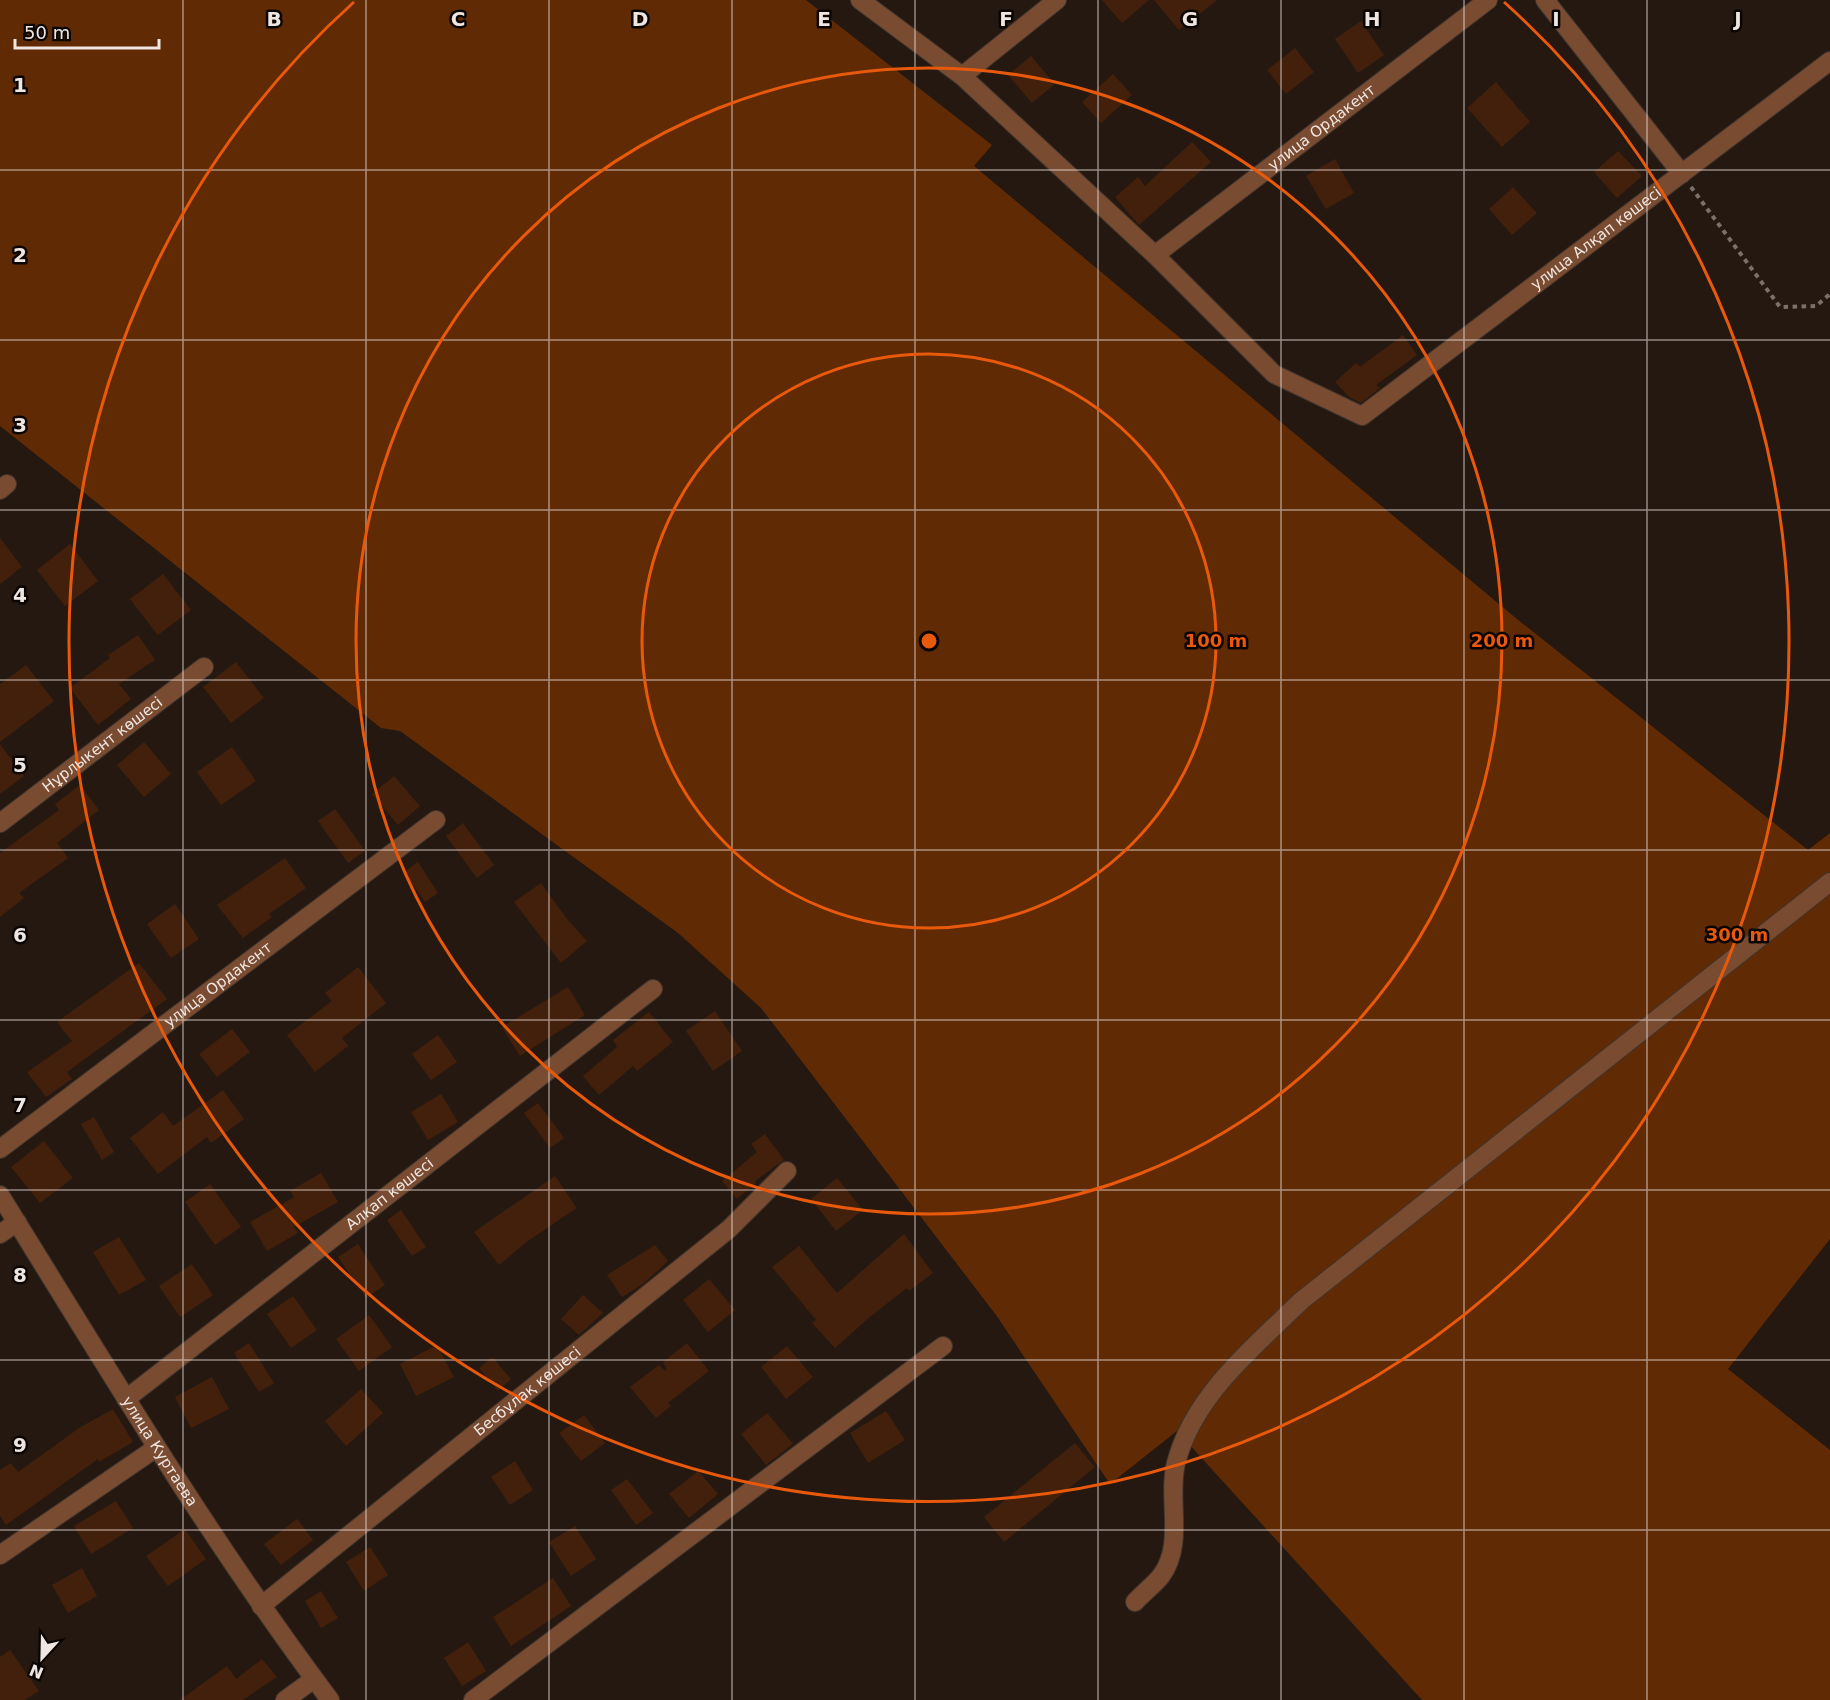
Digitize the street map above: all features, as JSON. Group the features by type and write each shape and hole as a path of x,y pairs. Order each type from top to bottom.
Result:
{"street":[{"path":"860,0 962,76 1155,255"},
{"path":"962,76 1057,0"},
{"name":"улица Ордакент","path":"1155,255 1488,0"},
{"path":"1545,0 1682,174"},
{"name":"улица Алқап көшесі","path":"1155,255 1274,374 1362,416 1830,61"},
{"name":"Нұрлыкент көшесі","path":"0,823 204,667"},
{"name":"улица Ордакент","path":"0,1149 436,820"},
{"path":"1135,1602 1162,1575 1174,1546 1176,1464 1196,1415 1222,1378 1301,1301 1830,882"},
{"name":"Алқап көшесі","path":"126,1399 653,989"},
{"name":"Бесбұлақ көшесі","path":"261,1606 729,1229 787,1171"},
{"name":"улица Куртаева","path":"0,1195 156,1448 261,1606 330,1700"},
{"path":"0,1234 17,1222"},
{"path":"473,1700 943,1346"},
{"path":"0,1555 156,1448"},
{"path":"285,1700 314,1679"}],"path":[{"path":"1682,174 1780,307 1816,306 1830,294"}],"shaded area":[{"path":"0,0 806,0 992,145 974,166 1517,619 1808,850 1830,833 1830,1239 1728,1369 1830,1450 1830,1700 1422,1700 1177,1431 1110,1484 996,1315 761,1008 678,933 400,731 381,728 0,426"}],"building":[{"path":"1102,0 1149,0 1122,23"},
{"path":"1154,0 1217,0 1179,30"},
{"path":"1361,21 1384,55 1358,73 1335,39"},
{"path":"1295,48 1314,72 1286,94 1267,70"},
{"path":"1031,56 1055,84 1032,103 1008,75"},
{"path":"1113,74 1132,95 1101,123 1082,102"},
{"path":"1496,82 1530,122 1502,147 1467,108"},
{"path":"1192,142 1211,162 1139,225 1115,197 1138,177 1145,186"},
{"path":"1618,151 1642,176 1617,198 1594,172"},
{"path":"1335,159 1354,193 1326,209 1306,176"},
{"path":"1513,187 1537,213 1512,235 1489,209"},
{"path":"1403,335 1417,355 1376,385 1380,388 1361,403 1349,397 1335,382 1356,363 1360,367"},
{"path":"0,538 22,567 0,584"},
{"path":"70,544 98,581 65,606 37,570"},
{"path":"163,574 191,610 158,635 130,599"},
{"path":"138,635 155,660 119,684 131,699 98,725 70,688 110,658 108,655"},
{"path":"236,662 264,698 231,723 203,687"},
{"path":"26,665 54,701 0,742 0,684"},
{"path":"144,742 171,774 144,797 117,765"},
{"path":"0,744 24,776 0,794"},
{"path":"232,747 256,781 221,805 197,772"},
{"path":"394,776 420,806 398,825 372,794"},
{"path":"80,785 99,810 57,843 68,858 19,893 24,898 0,917 0,853 59,810 55,804"},
{"path":"335,809 365,851 348,863 318,821"},
{"path":"463,823 494,865 477,878 446,836"},
{"path":"285,858 306,888 269,914 272,917 243,938 217,905"},
{"path":"418,862 438,893 425,902 404,872"},
{"path":"541,883 567,919 587,941 561,963 514,902"},
{"path":"175,904 199,939 171,958 147,924"},
{"path":"139,963 167,999 67,1072 72,1079 46,1097 27,1072 72,1041 57,1022"},
{"path":"358,967 386,1003 342,1038 348,1046 315,1072 287,1035 332,1001 325,993"},
{"path":"568,987 585,1015 520,1056 502,1027"},
{"path":"715,1011 742,1051 713,1071 686,1031"},
{"path":"649,1012 673,1042 637,1071 633,1066 599,1095 583,1076 617,1047 613,1040"},
{"path":"232,1029 250,1052 217,1077 199,1054"},
{"path":"438,1035 457,1062 431,1080 412,1054"},
{"path":"223,1090 244,1119 211,1143 207,1137 158,1174 130,1138 163,1112 173,1126"},
{"path":"441,1094 458,1122 428,1140 411,1112"},
{"path":"538,1103 564,1138 550,1148 524,1113"},
{"path":"94,1117 114,1152 102,1160 81,1124"},
{"path":"765,1134 784,1160 755,1181 756,1183 737,1199 722,1181 757,1152 751,1144"},
{"path":"44,1141 73,1178 40,1203 11,1167"},
{"path":"321,1173 338,1202 294,1227 298,1233 267,1251 250,1222 294,1197 290,1191"},
{"path":"555,1176 577,1208 528,1241 499,1265 474,1232"},
{"path":"837,1178 863,1210 836,1231 811,1199"},
{"path":"210,1184 241,1227 215,1245 185,1202"},
{"path":"401,1210 426,1247 412,1256 387,1220"},
{"path":"904,1234 933,1273 909,1291 907,1288 835,1348 812,1323 816,1320 772,1267 799,1246 837,1293"},
{"path":"119,1237 146,1280 119,1295 93,1252"},
{"path":"358,1244 385,1285 366,1298 338,1257"},
{"path":"655,1245 668,1261 643,1284 622,1297 607,1275"},
{"path":"192,1264 213,1295 180,1317 159,1286"},
{"path":"709,1279 735,1310 708,1332 683,1300"},
{"path":"583,1295 603,1313 579,1335 561,1319"},
{"path":"293,1296 317,1330 291,1348 267,1314"},
{"path":"369,1315 392,1347 359,1371 336,1339"},
{"path":"249,1343 274,1383 259,1392 234,1353"},
{"path":"687,1343 709,1371 668,1403 671,1406 656,1418 630,1387 659,1365 665,1371 667,1369 663,1362"},
{"path":"437,1345 454,1377 416,1396 400,1364"},
{"path":"787,1346 813,1377 786,1399 761,1367"},
{"path":"492,1357 511,1379 498,1391 479,1368"},
{"path":"212,1377 229,1409 191,1428 175,1397"},
{"path":"361,1389 383,1413 346,1446 325,1421"},
{"path":"113,1409 133,1442 99,1462 98,1459 6,1525 0,1516 0,1470 11,1463 18,1472 79,1428"},
{"path":"886,1411 905,1440 868,1463 850,1433"},
{"path":"767,1413 793,1444 766,1465 741,1434"},
{"path":"584,1415 605,1443 581,1461 559,1433"},
{"path":"1075,1443 1095,1467 1004,1542 984,1517"},
{"path":"515,1461 533,1490 510,1505 491,1477"},
{"path":"698,1471 718,1494 689,1518 669,1494"},
{"path":"627,1479 653,1513 636,1525 611,1490"},
{"path":"116,1501 133,1528 91,1554 74,1526"},
{"path":"297,1519 313,1540 281,1565 264,1544"},
{"path":"575,1526 596,1559 571,1576 549,1542"},
{"path":"185,1529 206,1559 168,1586 146,1556"},
{"path":"370,1547 388,1575 364,1591 346,1562"},
{"path":"82,1568 97,1596 68,1613 52,1585"},
{"path":"553,1578 571,1606 511,1646 493,1617"},
{"path":"321,1591 338,1618 321,1628 305,1601"},
{"path":"468,1642 486,1671 462,1686 444,1658"},
{"path":"10,1650 39,1691 25,1700 0,1700 0,1657"},
{"path":"262,1659 277,1677 243,1700 180,1700 227,1666 236,1679"}]}
